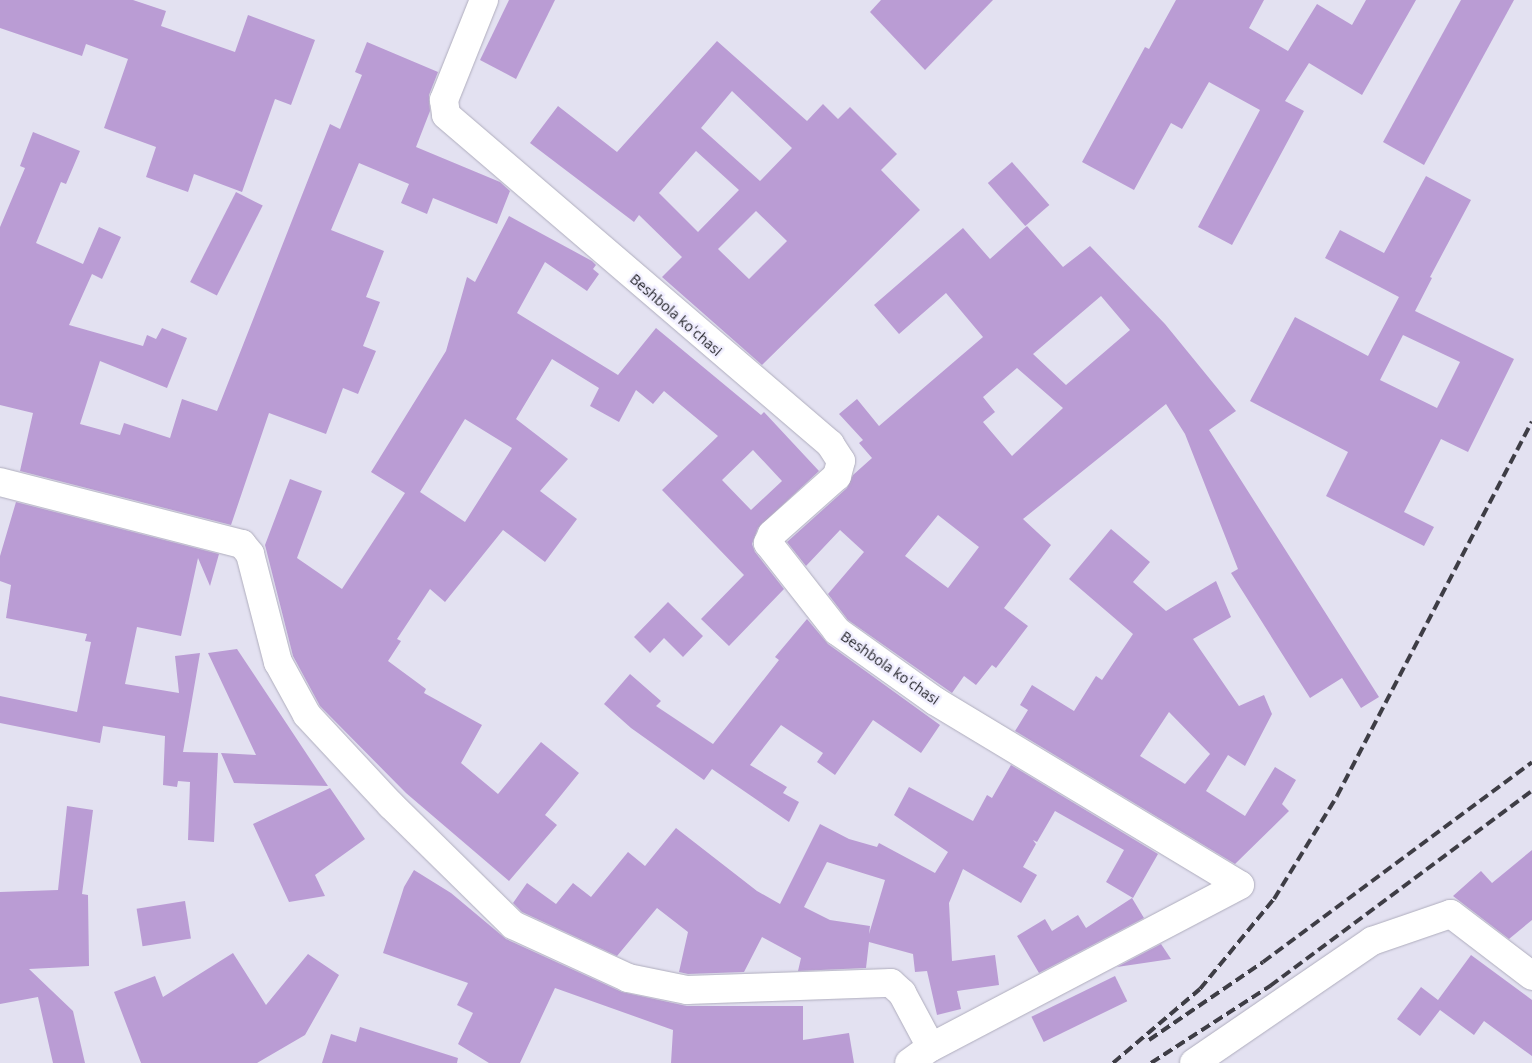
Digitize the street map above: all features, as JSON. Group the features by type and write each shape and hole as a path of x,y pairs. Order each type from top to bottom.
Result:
{"street":[{"name":"Beshbola koʻchasi","path":"484,0 444,100 446,116 830,444 841,461 836,476 772,534 768,543 837,631 935,701 1240,885 931,1047 910,1063"},
{"path":"0,482 242,544 250,554 278,662 308,715 391,805 513,925 628,978 687,990 891,983 902,993 931,1047"},
{"path":"1194,1063 1372,941 1451,914 1532,976"}],"building":[{"path":"0,0 133,0 166,11 161,26 235,52 248,15 315,40 291,105 275,99 242,192 194,174 188,192 146,177 156,147 104,128 128,59 86,44 82,56 0,28"},
{"path":"509,0 555,0 516,79 480,60"},
{"path":"881,0 993,0 925,70 870,12"},
{"path":"1176,0 1264,0 1249,28 1288,51 1317,4 1352,25 1366,0 1416,0 1362,95 1309,63 1285,101 1304,111 1232,245 1198,227 1260,110 1209,82 1182,129 1171,123 1134,190 1082,162 1145,47 1149,49"},
{"path":"1461,0 1514,0 1424,165 1383,142"},
{"path":"717,41 807,121 823,104 838,119 850,107 897,154 881,170 920,210 762,365 662,277 682,257 639,215 634,222 530,143 558,106 617,152","holes":["732,91 792,148 760,181 701,128","696,151 739,190 698,232 659,193","756,211 787,241 749,279 718,249"]},
{"path":"367,42 438,72 429,95 430,111 416,147 500,182 510,191 497,224 433,198 427,214 401,203 409,184 359,163 331,230 384,251 366,297 380,302 363,346 376,351 358,394 343,388 326,434 269,413 231,525 20,471 33,413 0,405 0,227 25,168 20,166 33,132 80,151 66,184 61,182 36,243 83,264 99,227 121,237 102,279 92,274 69,325 143,346 147,335 156,339 162,328 187,338 167,388 100,361 80,424 120,435 124,423 170,438 182,399 217,411 330,124 340,129 362,75 355,72"},
{"path":"1012,162 1049,205 1025,226 988,183"},
{"path":"1426,176 1471,200 1430,277 1432,278 1415,311 1514,359 1468,452 1441,439 1404,512 1434,527 1424,546 1326,496 1348,452 1250,401 1295,317 1368,356 1399,297 1325,258 1340,230 1384,253","holes":["1403,335 1460,362 1437,408 1380,380"]},
{"path":"236,192 263,206 217,296 190,282"},
{"path":"509,216 592,261 596,265 593,269 599,274 587,291 545,262 517,313 618,375 656,328 761,415 764,412 819,471 758,528 752,544 755,552 784,589 729,646 701,619 744,575 662,490 718,436 664,391 653,404 636,390 619,422 590,406 599,388 552,359 516,419 568,459 540,491 577,519 545,562 503,530 445,602 430,589 397,639 401,641 388,661 426,689 424,693 482,725 461,763 498,794 541,742 579,773 545,815 557,825 509,881 406,793 320,706 293,656 265,545 290,479 322,491 297,558 342,589 405,493 371,472 446,351 467,277 475,282","holes":["465,419 512,448 465,522 420,492","753,450 782,481 751,510 722,480"]},
{"path":"1027,226 1063,267 1090,246 1165,324 1236,411 1209,430 1379,697 1361,708 1342,678 1310,698 1231,573 1238,569 1185,434 1166,404 1023,519 1051,545 1004,608 1028,626 996,668 992,665 976,685 964,676 952,693 848,620 828,594 864,552 840,530 806,566 787,542 847,488 853,475 872,458 859,443 863,440 839,414 857,399 879,426 983,337 946,293 899,334 874,305 963,228 990,259","holes":["1101,296 1130,330 1066,385 1033,354","1017,368 1063,408 1012,456 983,422 995,412 983,397","938,515 979,547 948,588 905,556"]},
{"path":"16,502 219,554 210,586 198,558 181,636 137,627 125,684 179,693 175,656 200,653 183,752 218,753 214,842 188,840 190,782 178,781 177,787 163,785 165,736 103,726 100,743 0,723 0,696 77,712 91,642 85,641 87,634 6,618 11,585 0,581 0,556"},
{"path":"1111,529 1150,562 1133,582 1166,611 1216,581 1231,617 1193,639 1239,706 1264,695 1272,714 1245,766 1228,755 1206,791 1245,816 1275,767 1296,780 1282,804 1289,811 1235,864 1015,731 1028,710 1020,705 1032,685 1074,711 1096,676 1102,680 1133,634 1069,579","holes":["1169,712 1210,754 1185,784 1140,756"]},
{"path":"668,602 703,636 683,657 664,638 650,653 634,637"},
{"path":"807,619 828,644 940,725 921,753 873,720 835,775 817,762 823,753 781,725 750,765 787,787 783,793 799,802 789,822 712,769 704,780 631,728 604,704 630,674 661,701 656,706 713,744 779,660 775,657"},
{"path":"237,649 328,786 234,783 221,753 256,755 208,653"},
{"path":"1011,765 1158,854 1133,898 1106,882 1124,850 1055,811 1037,842 1033,840 1036,844 1023,867 1037,875 1021,903 963,869 949,903 952,961 995,955 999,985 957,991 961,1009 937,1015 927,971 915,972 913,954 869,942 866,968 798,971 801,958 762,937 744,972 688,974 679,972 688,932 657,908 617,956 522,912 513,903 527,883 556,904 573,883 591,897 628,852 645,866 676,828 757,891 780,904 820,824 849,839 877,847 879,843 935,873 948,852 894,815 909,787 973,821 987,795 992,798","holes":["827,862 885,880 869,934 870,926 830,920 804,907"]},
{"path":"330,788 365,839 315,875 325,896 289,902 253,824"},
{"path":"67,806 93,810 82,894 88,895 89,966 29,969 73,1011 85,1063 53,1063 38,997 0,1004 0,892 58,890"},
{"path":"1532,850 1532,920 1509,939 1453,896 1481,871 1492,883"},
{"path":"414,870 451,893 506,939 622,992 687,1006 803,1006 803,1040 849,1033 854,1063 671,1063 673,1030 555,988 520,1063 489,1063 458,1044 473,1013 457,1005 468,983 383,953 404,887"},
{"path":"1132,898 1144,918 1039,973 1017,936 1045,919 1052,931 1078,915 1086,928"},
{"path":"185,901 191,939 143,946 137,909"},
{"path":"1161,944 1171,959 1117,967"},
{"path":"233,953 266,1005 308,954 339,975 305,1035 257,1063 141,1063 114,992 155,976 163,997"},
{"path":"1471,955 1532,1000 1532,1056 1484,1021 1474,1035 1440,1010 1420,1036 1397,1019 1421,987 1438,1000"},
{"path":"1115,976 1127,1001 1044,1042 1031,1017"},
{"path":"360,1027 458,1058 457,1063 322,1063 331,1034 356,1042"}],"railway":[{"path":"1113,1063 1200,989 1274,899 1337,796 1532,422"},
{"path":"1149,1040 1263,962 1532,762"},
{"path":"1151,1063 1270,986 1532,791"}]}
